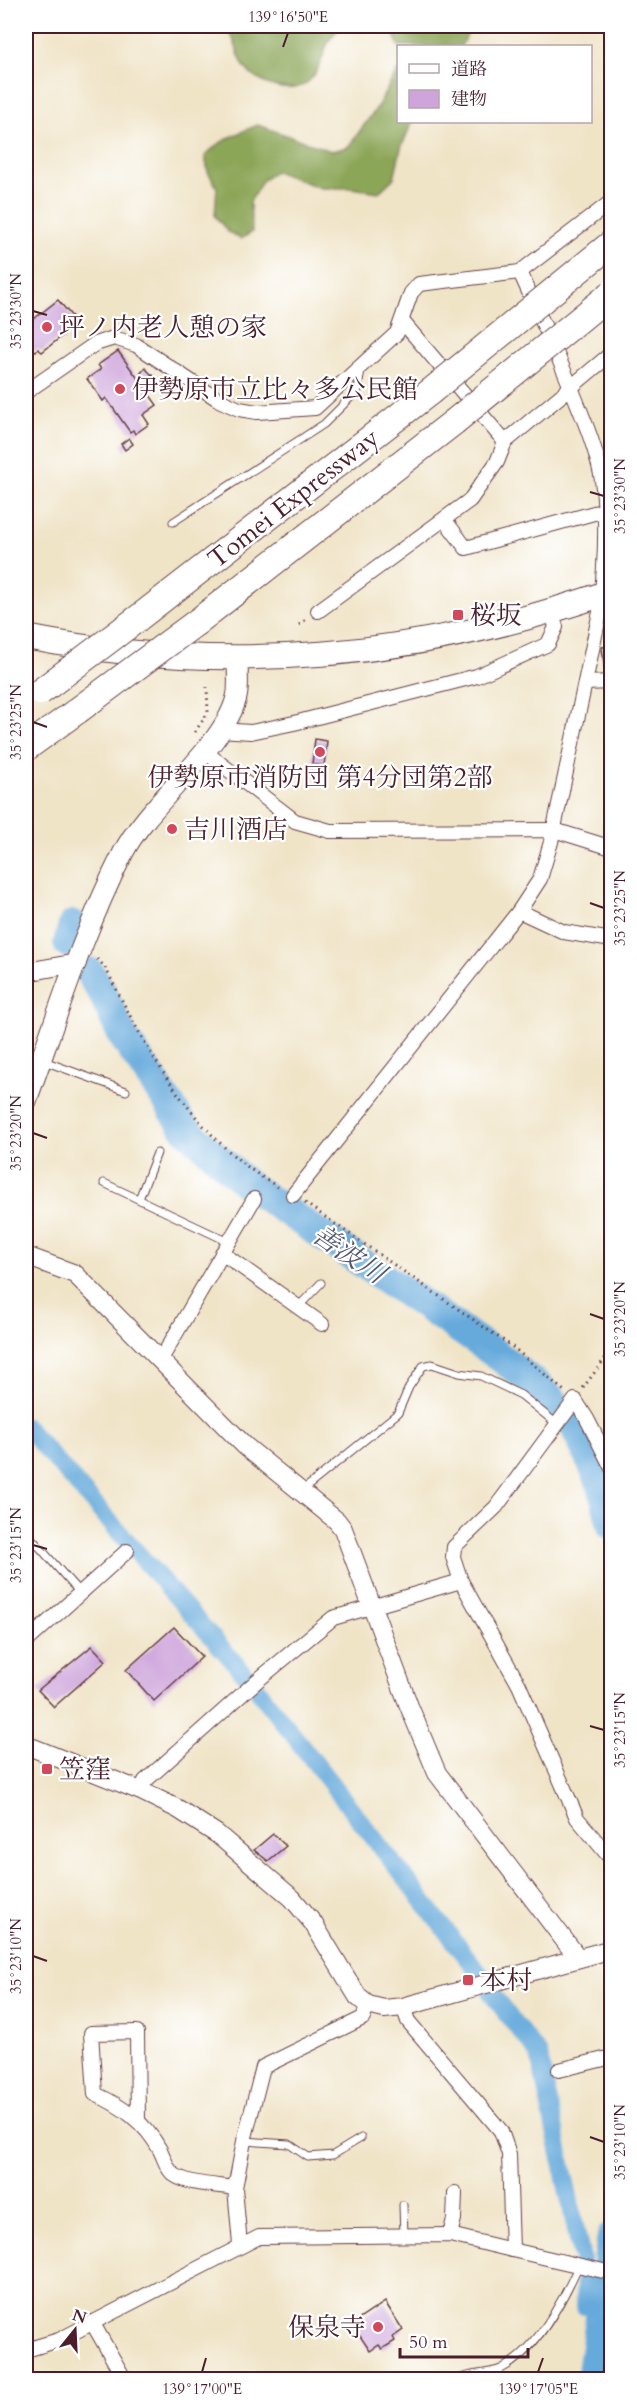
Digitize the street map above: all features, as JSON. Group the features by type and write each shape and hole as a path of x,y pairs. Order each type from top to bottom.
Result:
{"highway":[{"name":"Tomei Expressway","path":"33,697 430,392 612,243"},
{"name":"Tomei Expressway","path":"26,748 197,622 454,422 612,293"},
{"path":"26,637 149,655 238,659 378,650 486,630 607,593"}],"main road":[{"path":"26,1102 77,963 124,852 140,825 204,751 219,730 237,696 238,659"}],"street":[{"path":"26,392 95,344 114,338 136,345 219,400 247,411 315,408 394,336 411,294 419,284 520,272 612,201"},
{"path":"293,1195 519,911 540,879 554,830 585,683 607,593 604,510 602,478 592,442 571,387 520,272"},
{"path":"402,321 505,442"},
{"path":"318,611 470,500 496,462 505,442 612,353"},
{"path":"444,519 466,548 604,510"},
{"path":"219,730 251,732 294,723 477,676 548,644 556,627 551,611"},
{"path":"585,683 612,682"},
{"path":"204,751 295,821 330,831 554,830 612,848"},
{"path":"519,911 564,932 612,940"},
{"path":"26,972 77,963"},
{"path":"160,1361 254,1199"},
{"path":"225,1247 322,1324"},
{"path":"26,1256 75,1274 245,1446 301,1491 343,1529 370,1605 437,1773 578,1958"},
{"path":"612,1468 587,1419 573,1402 496,1507 454,1547 453,1557 461,1581 519,1685 577,1818 612,1860"},
{"path":"26,1642 127,1551"},
{"path":"141,1791 145,1780 258,1680 333,1618 370,1605 461,1581"},
{"path":"26,1745 141,1791 178,1809 217,1834 292,1898 313,1923 350,1988 368,2005 384,2009 403,2007 612,1950"},
{"path":"240,2245 236,2188 244,2142 262,2067 363,2018 368,2005"},
{"path":"403,2007 408,2021 501,2131 508,2154 512,2250"},
{"path":"138,2121 137,2032 91,2033 95,2094 122,2106 138,2121 159,2148 170,2172 180,2178 236,2188"},
{"path":"559,2070 612,2057"},
{"path":"450,2235 454,2219 455,2193"},
{"path":"26,2350 59,2340 259,2237 450,2235 578,2268 605,2272"},
{"path":"92,2322 124,2379"},
{"path":"608,2379 612,2346"}],"lane":[{"path":"174,522 324,424 358,390 360,366"},
{"path":"41,1060 126,1091"},
{"path":"139,1199 157,1153"},
{"path":"104,1183 139,1199 225,1247"},
{"path":"298,1307 321,1282"},
{"path":"301,1491 398,1413 409,1387 423,1366 432,1364 459,1373 481,1376 521,1395 559,1421"},
{"path":"26,1532 80,1593"},
{"path":"244,2142 289,2144 308,2157 333,2155 361,2138"},
{"path":"403,2205 404,2235"},
{"path":"457,2379 468,2373 502,2368 542,2334 578,2268"}],"path":[{"path":"195,732 208,712 207,687"},
{"path":"573,1402 612,1349"}],"green space":[{"path":"223,26 342,26 327,44 313,77 301,86 283,88 265,83 249,72 241,61 231,35"},
{"path":"381,26 472,26 462,45 399,45 394,35"},
{"path":"397,71 397,123 412,123 401,148 394,178 379,192 351,188 321,188 275,171 262,181 250,202 252,232 241,239 228,232 215,216 217,187 208,172 205,156 217,146 258,125 331,151 348,147 376,109"}],"building":[{"name":"坪ノ内老人憩の家","path":"58,300 74,319 67,325 71,329 42,352 29,348 26,325"},
{"name":"伊勢原市立比々多公民館","path":"118,351 157,405 143,415 149,424 135,434 133,430 130,432 106,398 103,401 87,379 101,369 98,365"},
{"path":"145,368 152,375 147,380 140,374"},
{"path":"153,375 160,382 155,388 148,381"},
{"path":"129,438 133,444 125,450 121,444"},
{"path":"612,646 612,672 605,673 602,647"},
{"name":"伊勢原市消防団 第4分団第2部","path":"315,739 327,741 324,766 312,764"},
{"path":"174,1627 202,1657 154,1701 126,1670"},
{"path":"92,1646 106,1661 54,1707 38,1690"},
{"path":"273,1834 286,1846 268,1861 254,1850"},
{"name":"保泉寺","path":"385,2302 403,2330 393,2337 395,2341 382,2349 379,2345 370,2351 352,2324"}],"waterway":[{"name":"善波川","path":"68,943 73,925"},
{"name":"善波川","path":"89,972 102,992 122,1035 186,1129 248,1185 496,1354 538,1386 572,1421 602,1485 612,1525"},
{"path":"26,1427 249,1679"},
{"path":"258,1690 480,1974"},
{"path":"491,1993 539,2055 582,2259"},
{"name":"善波川","path":"591,2380 612,2236"},
{"path":"584,2306 585,2277"}],"place":[{"name":"坪ノ内老人憩の家","path":"47,327"},
{"name":"伊勢原市立比々多公民館","path":"120,389"},
{"name":"桜坂","path":"458,615"},
{"name":"伊勢原市消防団 第4分団第2部","path":"320,752"},
{"name":"吉川酒店","path":"172,829"},
{"name":"笠窪","path":"47,1769"},
{"name":"本村","path":"468,1980"},
{"name":"保泉寺","path":"378,2327"}]}
